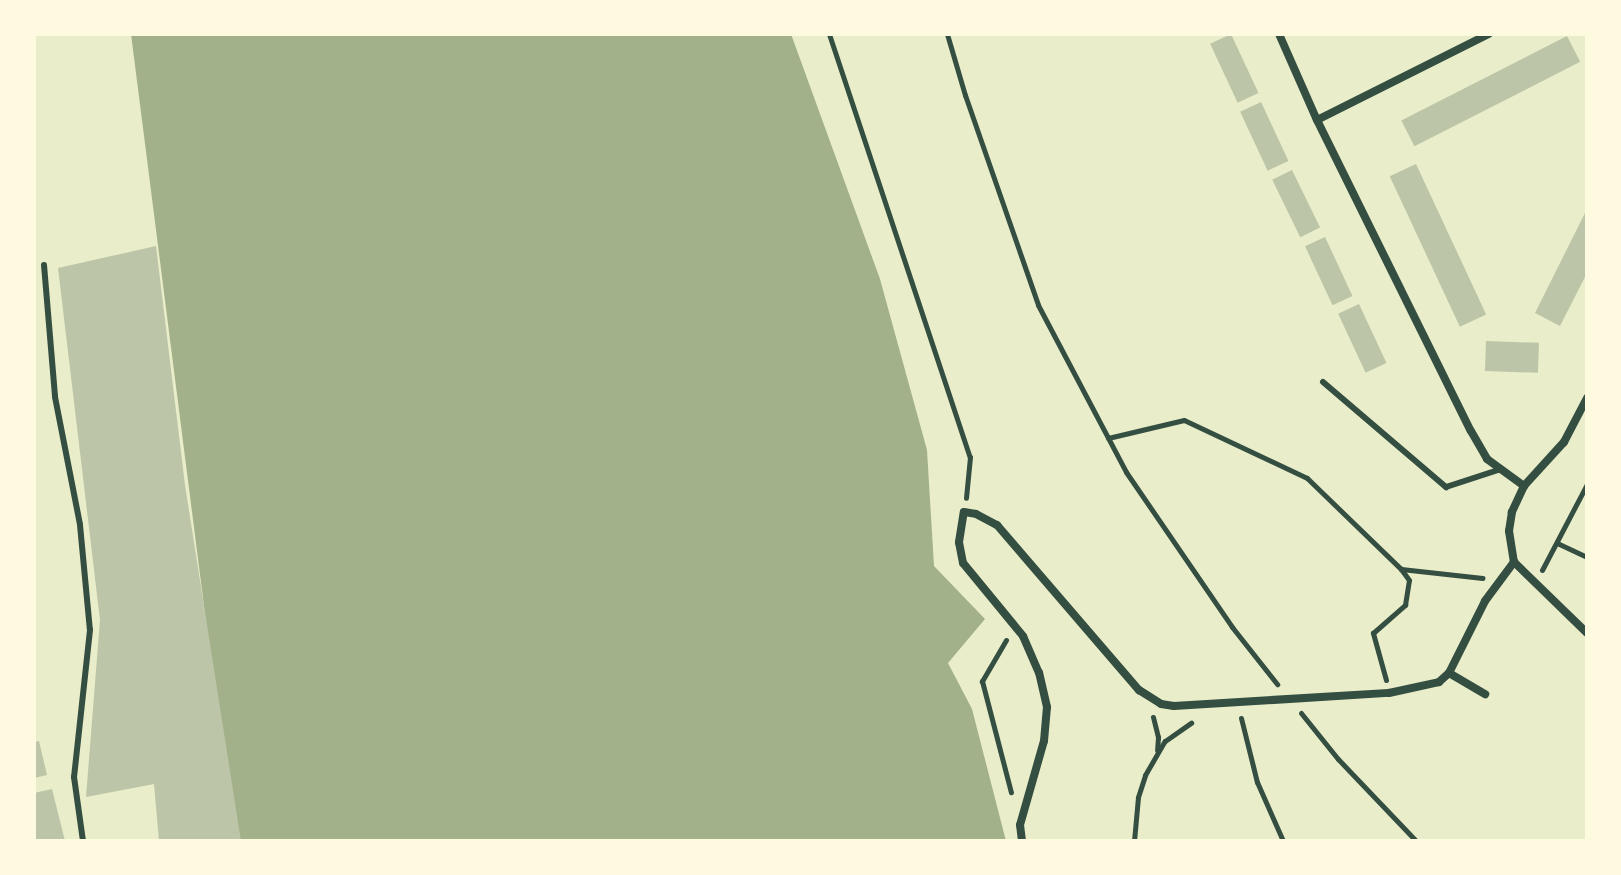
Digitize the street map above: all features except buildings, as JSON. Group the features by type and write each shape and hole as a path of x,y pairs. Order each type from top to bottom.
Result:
{"street":[{"path":"1279,34 1317,120 1471,431 1487,459 1524,486"},
{"path":"1317,120 1489,34"},
{"path":"1586,400 1564,442 1524,486 1512,512 1509,531 1514,562 1533,585 1587,633"},
{"path":"1022,841 1020,825 1044,741 1047,707 1031,651 1015,626 963,563 959,542 964,512 976,514 997,525 1149,698 1174,706 1389,693 1439,682 1449,673 1499,579 1514,562"},
{"path":"1449,673 1485,694"}],"lane":[{"path":"44,265 55,397 80,525 90,630 74,777 83,841"},
{"path":"1323,382 1446,487 1501,469"}],"path":[{"path":"829,34 970,457 964,512"},
{"path":"947,34 1038,305 1126,472 1232,627"},
{"path":"1108,438 1184,420 1307,478 1409,580 1405,605 1373,633 1389,693"},
{"path":"1533,585 1587,484"},
{"path":"1557,543 1587,557"},
{"path":"1401,569 1499,579"},
{"path":"1015,626 982,681 1020,825"},
{"path":"1238,700 1250,760 1283,841"},
{"path":"1134,841 1138,797 1157,751"},
{"path":"1338,759 1416,841"}],"shaded area":[{"path":"131,34 791,34 880,279 927,450 934,566 985,619 948,663 972,709 1006,841 234,841"}]}
